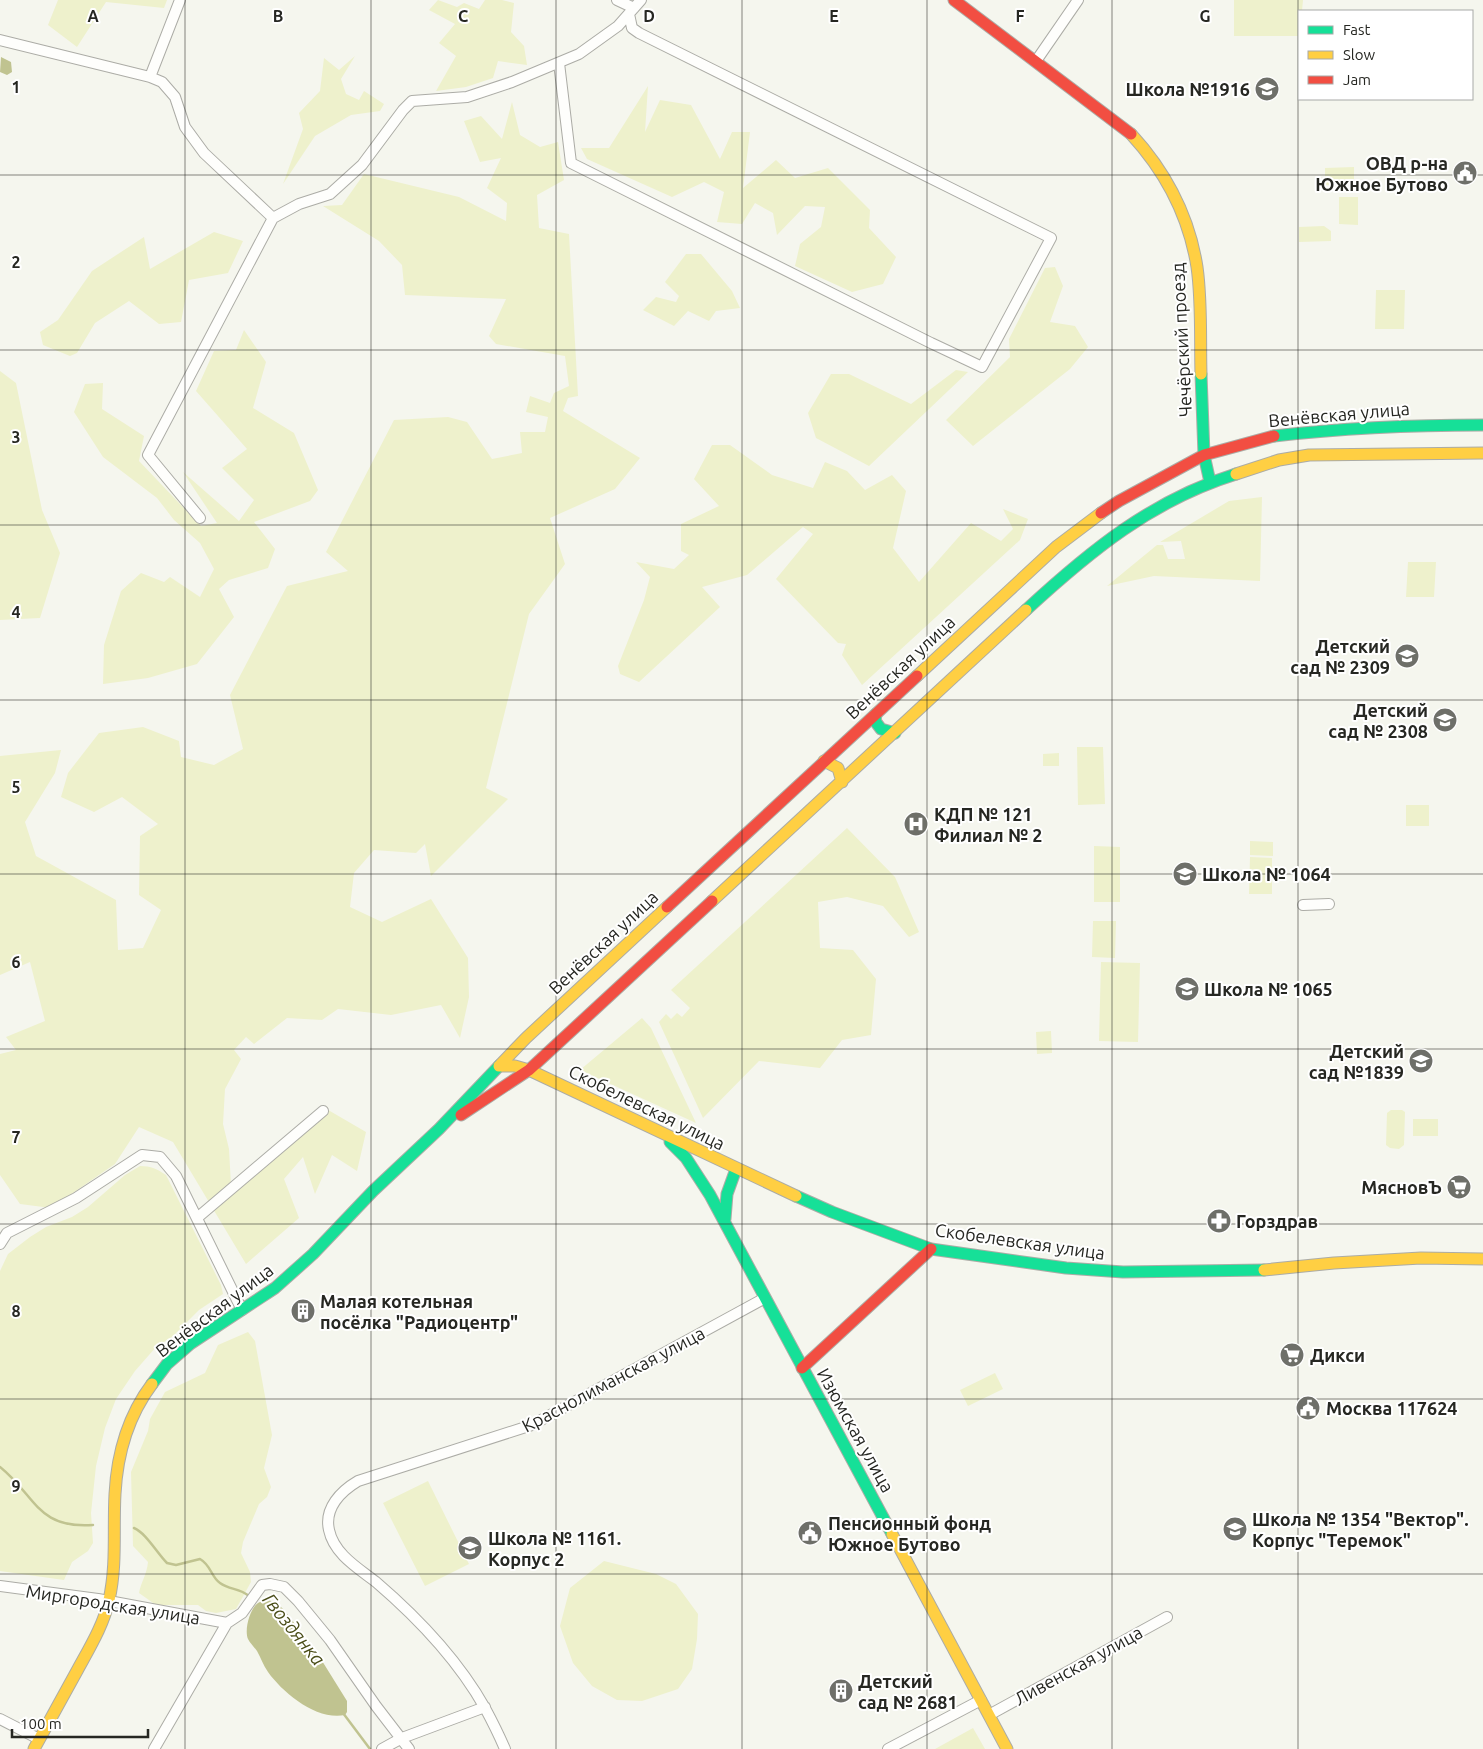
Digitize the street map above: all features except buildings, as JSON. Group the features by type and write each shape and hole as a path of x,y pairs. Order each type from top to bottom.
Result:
{"street":[{"path":"150,77 180,0"},
{"path":"617,0 634,7"},
{"name":"Чечёрский проезд","path":"954,0 1119,124 1143,147 1176,199 1188,227 1200,299 1204,455 1210,482"},
{"path":"1036,61 1078,0"},
{"path":"200,518 148,455 273,218 300,204 330,194 362,165 403,110 412,101 467,97 512,82 579,54 618,26 634,7"},
{"path":"559,62 571,163 922,339 982,367 1051,238 639,33 632,28 634,7"},
{"path":"0,40 150,77 162,82 175,97 185,127 204,152 273,218"},
{"name":"Венёвская улица","path":"37,1744 95,1638 109,1602 115,1559 116,1473 119,1456 132,1417 141,1399 167,1364 190,1344 275,1288 313,1254 373,1191 439,1129 526,1038 1056,547 1078,529 1119,501 1204,455 1270,436 1325,430 1419,425 1483,425"},
{"name":"Венёвская улица","path":"439,1129 529,1070 552,1050 1079,563 1120,531 1165,504 1210,482 1279,460 1309,455 1483,454"},
{"path":"876,714 875,721 881,729 895,733"},
{"path":"824,761 839,769 842,782"},
{"path":"1303,904 1329,904"},
{"path":"526,1038 519,1051 522,1062 529,1070"},
{"path":"552,1050 548,1057 547,1069 559,1085"},
{"name":"Скобелевская улица","path":"499,1066 515,1066 529,1070 736,1169 832,1212 931,1248 1066,1268 1123,1272 1265,1270 1334,1263 1421,1258 1483,1259"},
{"path":"197,1218 323,1111"},
{"name":"Изюмская улица","path":"663,1134 686,1158 710,1195 1007,1749"},
{"path":"0,1244 7,1233 76,1198 142,1154 160,1157 176,1176 242,1310"},
{"path":"725,1223 724,1204 727,1190 736,1169"},
{"path":"802,1368 931,1248"},
{"name":"Краснолиманская улица","path":"505,1749 484,1707 441,1645 390,1594 337,1550 328,1529 332,1506 344,1490 358,1481 532,1425 765,1298"},
{"path":"154,1749 227,1623 242,1613 262,1585 270,1584 284,1587 298,1601 330,1640 409,1749"},
{"name":"Миргородская улица","path":"0,1586 109,1602 227,1623"},
{"name":"Ливенская улица","path":"989,1715 1167,1617"},
{"path":"888,1749 981,1700"},
{"path":"382,1749 402,1738 484,1707"},
{"path":"0,1719 37,1744"}],"shaded area":[{"path":"58,0 167,0 164,8 106,2 77,47 48,25"},
{"path":"438,0 457,7 464,3 479,9 485,0 502,0 514,3 511,32 524,46 527,65 498,61 493,78 466,87 436,91 456,56 439,43 455,24 429,10"},
{"path":"1234,0 1303,0 1302,10 1298,10 1298,36 1234,36"},
{"path":"355,56 341,79 346,94 359,100 364,91 384,104 380,111 351,115 315,136 283,184 303,129 299,113 320,91 324,58 339,70"},
{"path":"648,86 645,132 660,100 691,105 720,159 732,132 750,132 743,188 776,160 795,178 828,168 870,210 869,228 896,257 883,284 852,292 795,266 800,244 821,227 825,207 805,206 777,235 773,213 755,203 742,224 717,222 724,192 704,182 672,197 587,159 581,148 609,148"},
{"path":"512,102 520,135 540,147 558,142 564,180 537,195 539,228 569,234 578,396 568,398 563,411 640,458 615,489 550,518 565,564 529,614 486,788 508,799 431,876 425,844 416,853 374,850 354,873 350,907 382,922 431,899 468,958 469,997 460,1038 441,1005 391,1015 338,1009 322,1020 287,1018 254,1044 246,1037 234,1050 241,1059 225,1089 223,1124 229,1149 231,1185 323,1107 366,1132 357,1171 332,1155 315,1194 303,1157 284,1179 299,1218 246,1264 173,1142 139,1127 115,1164 51,1208 20,1204 0,1175 0,1054 16,1050 6,1037 45,1021 30,962 0,975 0,756 61,750 55,773 25,822 36,856 116,900 118,950 143,948 161,910 139,895 140,836 158,824 122,797 94,812 61,797 68,773 99,733 143,727 179,741 181,757 214,765 243,749 230,695 287,586 348,571 326,552 394,420 448,417 467,422 492,459 522,453 520,432 545,432 548,417 526,412 530,396 550,403 554,393 569,386 565,356 496,344 489,336 506,299 405,295 402,265 379,241 323,206 342,205 364,174 459,197 506,221 507,203 487,188 501,158 480,162 464,121 481,116 502,139"},
{"path":"1354,167 1354,184 1325,185 1325,168"},
{"path":"1339,197 1358,197 1358,225 1339,224"},
{"path":"1324,226 1331,231 1331,241 1299,242 1299,227"},
{"path":"214,232 243,241 228,273 189,280 181,322 159,324 129,301 95,323 77,353 70,356 43,345 40,332 58,320 92,271 144,237 150,269"},
{"path":"686,254 701,254 732,291 740,308 716,311 709,321 688,311 674,326 643,310 656,297 676,302 679,296 665,282"},
{"path":"1055,267 1063,286 1050,322 1075,326 1088,347 1070,369 973,446 946,420 1010,357 1009,339 1045,268"},
{"path":"1376,290 1405,290 1404,329 1375,329"},
{"path":"244,330 266,362 253,408 294,433 318,490 310,501 254,522 275,549 268,568 229,580 219,589 234,617 197,664 148,678 103,684 104,645 121,591 141,573 164,582 170,577 200,597 214,569 200,543 174,520 157,498 103,457 74,412 85,384 103,383 102,409 144,436 139,461 201,526 217,523 183,472 239,521 254,500 222,468 247,449 196,391 214,351 236,350"},
{"path":"956,370 968,372 869,466 816,438 808,413 831,374 849,374 911,404"},
{"path":"0,371 16,383 42,510 60,553 40,618 0,620"},
{"path":"712,445 730,445 772,475 813,488 825,462 847,471 865,490 892,475 906,491 893,548 919,582 971,523 1001,541 1013,529 1003,509 1028,519 1020,540 862,685 842,655 846,644 838,643 776,579 813,534 803,527 747,575 702,587 720,607 639,682 620,674 618,666 644,600 650,577 636,562 674,569 689,555 681,551 681,524 719,506 694,479"},
{"path":"1262,497 1260,581 1154,576 1107,586 1157,545 1163,545 1168,559 1185,559 1181,541 1160,542 1229,501"},
{"path":"1408,562 1436,562 1434,597 1406,597"},
{"path":"1077,747 1103,747 1105,804 1078,805"},
{"path":"1059,753 1059,766 1043,766 1043,754"},
{"path":"1406,805 1429,805 1429,826 1406,826"},
{"path":"847,828 895,877 919,932 909,937 883,906 847,897 818,902 820,948 853,950 876,979 871,1035 842,1040 820,1068 759,1061 703,1118 659,1022 666,1014 671,1019 677,1013 682,1017 690,1008 671,990"},
{"path":"1250,841 1273,842 1273,856 1250,855"},
{"path":"1094,846 1120,847 1120,902 1094,902"},
{"path":"1250,857 1272,858 1272,894 1249,894"},
{"path":"1093,921 1116,921 1115,958 1092,957"},
{"path":"1101,962 1140,963 1138,1042 1099,1041"},
{"path":"642,1018 651,1028 696,1123 580,1070"},
{"path":"1051,1031 1052,1053 1037,1054 1036,1032"},
{"path":"1391,1110 1402,1110 1405,1112 1404,1145 1399,1149 1390,1148 1386,1145 1387,1113"},
{"path":"1413,1119 1438,1119 1438,1136 1413,1136"},
{"path":"140,1166 154,1168 166,1175 221,1285 223,1294 199,1310 172,1337 156,1347 135,1371 116,1399 105,1428 96,1466 91,1513 93,1543 88,1551 72,1562 64,1580 0,1571 0,1271 8,1254 30,1237 46,1227 72,1217 88,1207 125,1175"},
{"path":"248,1332 255,1341 272,1435 264,1468 271,1487 267,1497 259,1504 243,1542 241,1553 250,1572 251,1582 236,1609 216,1613 206,1611 198,1605 156,1605 139,1593 148,1562 133,1546 131,1472 148,1431 150,1419 165,1392 205,1373 218,1345"},
{"path":"995,1373 1003,1389 968,1406 960,1390"},
{"path":"428,1481 469,1564 425,1586 383,1503"},
{"path":"604,1561 656,1574 676,1584 698,1614 697,1639 692,1669 678,1689 642,1701 617,1700 592,1686 573,1663 560,1626 570,1588"},
{"path":"973,1728 985,1749 935,1749"}],"water":[{"path":"1,57 11,62 12,72 7,75 0,72"},
{"path":"269,1600 279,1605 285,1611 319,1656 347,1701 347,1712 345,1715 334,1716 312,1710 282,1688 266,1669 257,1651 248,1639 247,1625 252,1609 258,1603"}],"waterway":[{"name":"Гвоздянка","path":"0,1467 48,1516 60,1522 74,1525 93,1525"},
{"name":"Гвоздянка","path":"134,1528 147,1539 167,1563 176,1565 200,1559 207,1564 220,1583 249,1596"},
{"name":"Гвоздянка","path":"343,1713 370,1749"}],"traffic: fast":[{"path":"1201,374 1204,455 1210,482"},
{"path":"1274,436 1378,428 1483,425"},
{"path":"1026,610 1098,548 1150,513 1205,485 1236,474"},
{"path":"876,714 875,721 881,729 895,733"},
{"path":"152,1384 167,1364 190,1344 275,1288 313,1254 373,1191 439,1129 500,1065"},
{"path":"670,1142 686,1158 710,1195 892,1534"},
{"path":"725,1219 727,1194 736,1169"},
{"path":"796,1196 832,1212 931,1249 1066,1268 1123,1272 1264,1270"}],"traffic: slow":[{"path":"1131,134 1155,163 1165,179 1182,212 1188,230 1199,280 1201,374"},
{"path":"1236,474 1279,460 1309,455 1483,453"},
{"path":"917,676 1056,547 1101,513"},
{"path":"712,901 1026,610"},
{"path":"824,761 838,768 842,782"},
{"path":"500,1065 526,1038 667,907"},
{"path":"499,1066 515,1066 529,1070 796,1196"},
{"path":"1264,1270 1334,1263 1421,1258 1483,1259"},
{"path":"34,1749 92,1644 107,1609 113,1574 115,1494 118,1465 130,1423 136,1409 152,1384"},
{"path":"892,1534 1007,1749"}],"traffic: jam":[{"path":"954,0 1131,134"},
{"path":"1101,513 1119,501 1204,455 1274,436"},
{"path":"667,907 917,676"},
{"path":"461,1115 529,1070 712,901"},
{"path":"802,1368 931,1249"}],"place":[{"name":"Школа №1916","path":"1267,89"},
{"name":"ОВД р-на Южное Бутово","path":"1465,173"},
{"name":"Детский сад № 2309","path":"1407,656"},
{"name":"Детский сад № 2308","path":"1445,720"},
{"name":"КДП № 121 Филиал № 2","path":"916,824"},
{"name":"Школа № 1064","path":"1185,874"},
{"name":"Школа № 1065","path":"1187,989"},
{"name":"Детский сад №1839","path":"1421,1061"},
{"name":"МясновЪ","path":"1459,1187"},
{"name":"Горздрав","path":"1219,1221"},
{"name":"Малая котельная посёлка \"Радиоцентр\"","path":"303,1311"},
{"name":"Дикси","path":"1292,1355"},
{"name":"Москва 117624","path":"1308,1408"},
{"name":"Школа № 1354 \"Вектор\". Корпус \"Теремок\"","path":"1235,1529"},
{"name":"Пенсионный фонд Южное Бутово","path":"810,1533"},
{"name":"Школа № 1161. Корпус 2","path":"470,1548"},
{"name":"Детский сад № 2681","path":"841,1691"}]}
